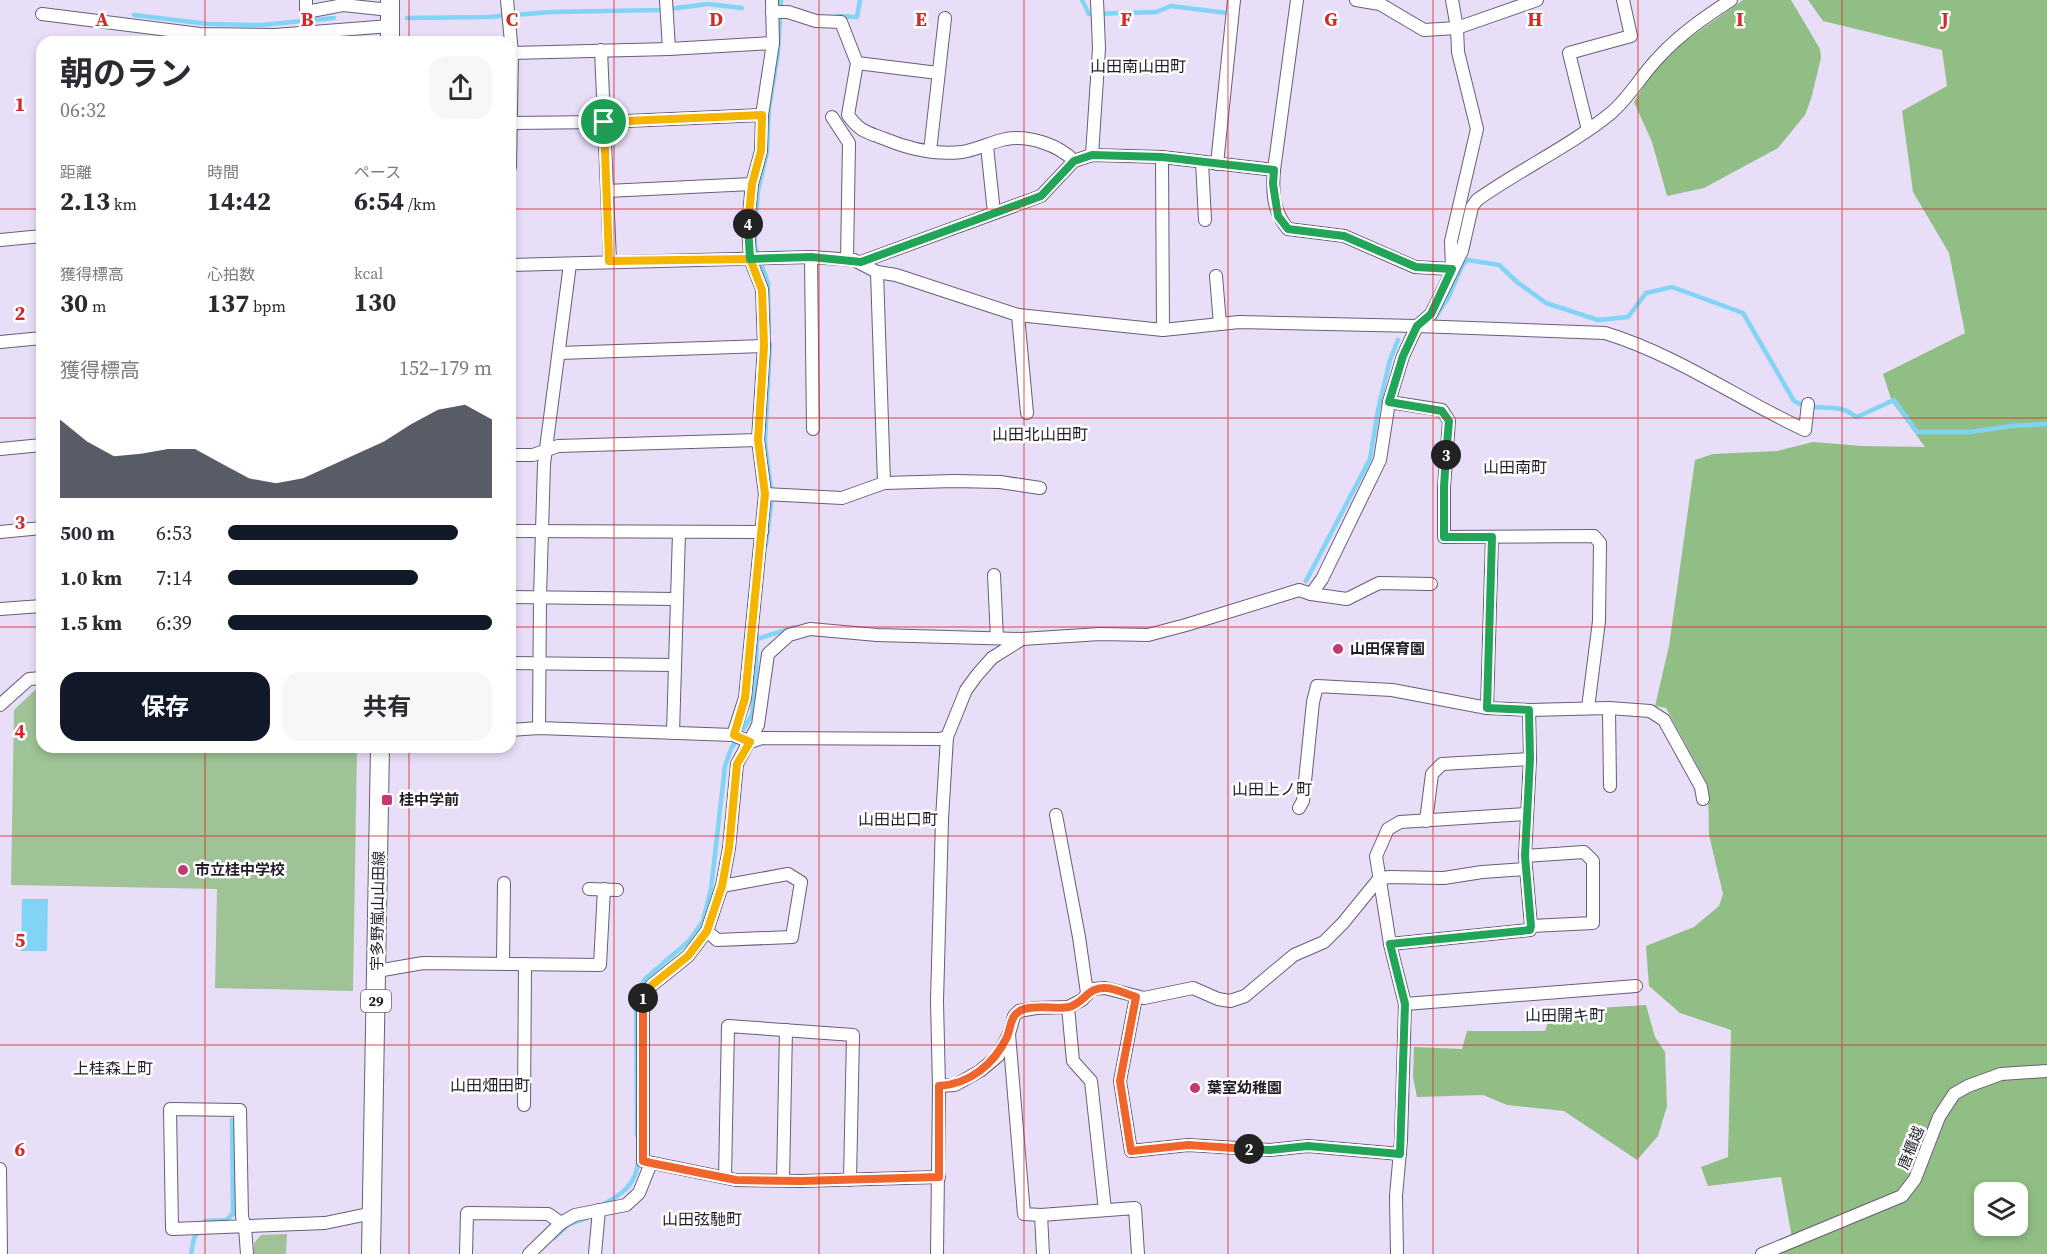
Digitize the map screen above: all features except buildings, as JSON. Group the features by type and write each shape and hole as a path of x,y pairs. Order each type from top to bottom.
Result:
{"main road":[{"name":"宇多野嵐山山田線","path":"371,1254 380,753"}],"street":[{"path":"306,0 306,12 343,5 390,20"},
{"path":"507,0 510,36"},
{"path":"666,0 669,49"},
{"path":"1092,155 1099,48 1096,0"},
{"path":"1217,164 1234,0"},
{"path":"1297,0 1274,170 1273,184 1278,216 1288,229 1344,236 1416,267 1452,269"},
{"path":"1356,0 1380,4 1424,30 1457,28 1537,0"},
{"path":"1452,0 1458,52 1477,129 1452,242 1452,269"},
{"path":"1588,130 1569,53 1631,36 1623,0"},
{"path":"1311,594 1322,579 1380,460 1389,402 1403,356 1417,326 1431,314 1462,251 1472,207 1477,200 1588,130 1612,112 1658,57 1687,30 1731,0"},
{"path":"734,735 745,698 765,494 758,440 764,346 762,290 750,259 748,224 752,184 761,151 762,115 773,43 772,6 816,21 841,22 857,63 848,115 857,128 913,149 930,151 962,152 1009,139 1030,140 1050,145 1068,154 1074,161"},
{"path":"42,14 200,34 274,35 390,20"},
{"path":"930,151 945,18"},
{"path":"516,53 669,49 773,43"},
{"path":"601,51 609,261"},
{"path":"857,63 938,72"},
{"path":"516,123 604,122 762,115"},
{"path":"832,117 849,143 847,260"},
{"path":"987,146 994,213"},
{"path":"861,262 1041,196 1074,161 1092,155 1162,157 1274,170"},
{"path":"1162,157 1163,330"},
{"path":"1202,162 1205,220"},
{"path":"607,191 752,184"},
{"path":"0,240 36,237"},
{"path":"811,257 813,429"},
{"path":"516,265 811,257 861,262 877,272 896,275 1018,315 1163,330 1239,322 1605,333 1635,342 1680,362 1765,411 1805,430 1808,408"},
{"path":"539,728 540,597 546,450 570,264"},
{"path":"877,272 884,483"},
{"path":"1216,276 1220,324"},
{"path":"1018,315 1027,413"},
{"path":"0,342 36,339"},
{"path":"559,353 764,346"},
{"path":"1389,402 1442,411 1449,421 1444,487 1444,537 1594,536 1600,543 1599,621 1588,708"},
{"path":"516,455 533,455 558,446 758,440"},
{"path":"0,449 36,446"},
{"path":"765,494 842,498 884,483 954,480 1000,482 1040,488"},
{"path":"0,532 36,529"},
{"path":"516,531 762,532"},
{"path":"673,733 679,533"},
{"path":"1487,708 1492,537"},
{"path":"994,575 997,638"},
{"path":"939,1177 736,1180 643,1161 643,998 652,985 688,956 707,931 722,886 729,848 737,764 758,725 768,654 789,634 810,629 877,635 1022,639 1100,634 1148,635 1299,590 1347,599 1378,583 1431,584"},
{"path":"516,597 677,599"},
{"path":"0,609 36,606"},
{"path":"937,1254 939,1086 937,1001 942,819 947,737 966,690 977,675 992,658 1022,639"},
{"path":"516,663 675,665"},
{"path":"0,705 28,679 36,678"},
{"path":"1299,808 1303,801 1313,702 1317,686 1392,690 1487,708 1529,710 1609,708 1650,711 1664,720 1701,787 1703,799"},
{"path":"1609,708 1610,786"},
{"path":"1390,944 1530,930 1525,856 1530,759 1529,710"},
{"path":"516,730 539,728 734,735 750,742 762,738 939,739 947,737"},
{"path":"1426,821 1432,774 1442,764 1530,759"},
{"path":"1397,1254 1396,1196 1400,1154 1405,1004 1390,944 1376,856 1388,829 1400,822 1526,814"},
{"path":"1056,815 1087,993"},
{"path":"1525,856 1584,852 1593,861 1593,923 1531,926"},
{"path":"939,1086 954,1085 980,1071 998,1056 1009,1034 1014,1016 1019,1011 1068,1007 1082,1000 1092,989 1105,988 1144,998 1193,988 1218,999 1230,1001 1245,996 1294,955 1324,942 1378,879 1388,877 1444,878 1482,872 1526,869"},
{"path":"707,931 717,940 792,937 801,882 788,874 722,886"},
{"path":"503,963 504,883"},
{"path":"589,889 618,890"},
{"path":"377,971 423,963 600,965 604,889"},
{"path":"524,1105 525,964"},
{"path":"1405,1004 1636,986"},
{"path":"1136,997 1120,1081 1131,1151 1188,1145 1270,1150 1308,1146 1400,1154"},
{"path":"1068,1007 1072,1061 1091,1081 1105,1210"},
{"path":"725,1177 728,1026 853,1035 850,1180"},
{"path":"783,1180 786,1030"},
{"path":"1009,1034 1024,1214 1041,1215 1135,1208 1138,1254"},
{"name":"唐櫃越","path":"1762,1254 1902,1196 1915,1179 1939,1117 1954,1094 1968,1086 2001,1074 2047,1071"},
{"path":"247,1254 245,1227 242,1217 240,1110 170,1109 172,1229 245,1227 325,1223 373,1212"},
{"path":"529,1254 561,1223 575,1215 626,1205 639,1193 651,1163"},
{"path":"0,1168 1,1254"},
{"path":"596,1254 599,1210"},
{"path":"466,1254 467,1214 548,1214 561,1223"},
{"path":"1041,1215 1043,1254"}],"green space":[{"path":"1743,0 1791,0 1820,49 1821,58 1805,115 1778,148 1704,188 1667,196 1652,142 1634,102 1652,73 1681,44"},
{"path":"1808,0 2047,0 2047,1254 1759,1254 1792,1238 1781,1177 1708,1186 1701,1167 1728,1157 1731,1030 1680,1013 1649,986 1646,946 1694,927 1719,906 1723,894 1709,835 1708,785 1666,708 1655,706 1669,646 1695,460 1713,454 1777,451 1813,442 1862,446 1925,447 1892,402 1883,374 1965,333 1949,253 1913,192 1902,111 1947,86 1942,50 1823,21"},
{"path":"36,690 36,753 357,753 353,991 215,988 217,889 11,885 14,710"},
{"path":"1646,1005 1655,1037 1665,1052 1667,1106 1658,1136 1637,1160 1564,1111 1507,1105 1483,1095 1417,1097 1413,1077 1414,1047 1462,1049 1467,1031 1545,1031 1552,1011"},
{"path":"287,1234 286,1254 254,1254 254,1243 261,1235"}],"water":[{"path":"22,899 48,899 47,951 21,951"}],"waterway":[{"path":"769,333 768,283 755,246 755,230 758,191 767,152 769,109 778,53 781,0"},
{"path":"837,16 857,17 860,0"},
{"path":"1082,0 1089,14 1156,12 1171,6 1227,13"},
{"path":"407,18 662,10 708,4 742,8"},
{"path":"134,15 208,24 261,25 334,18"},
{"path":"1435,318 1448,298 1463,264 1468,260 1499,265 1517,282 1546,303 1598,320 1628,317 1646,293 1672,287 1743,313 1794,401 1801,404 1838,408 1857,417 1894,400 1917,432 1970,432 2047,424"},
{"path":"1306,581 1370,459 1378,410 1390,360 1398,340"},
{"path":"766,545 772,497 765,442 770,344"},
{"path":"757,639 795,627"},
{"path":"637,1135 636,994 645,979 689,941 703,921 711,889 725,766 731,749 752,715 757,634"},
{"path":"191,1254 194,1238 205,1221 226,1220 233,1214 232,1120"},
{"path":"600,1207 630,1185 637,1170 638,1158"},
{"path":"554,1238 569,1224 587,1218"}],"place":[{"name":"山田保育園","path":"1338,649"},
{"name":"桂中学前","path":"387,800"},
{"name":"市立桂中学校","path":"183,870"},
{"name":"葉室幼稚園","path":"1195,1088"}],"district":[{"name":"山田南山田町","path":"1138,66"},
{"name":"山田北山田町","path":"1040,434"},
{"name":"山田南町","path":"1515,467"},
{"name":"山田上ノ町","path":"1272,789"},
{"name":"山田出口町","path":"898,819"},
{"name":"山田開キ町","path":"1565,1015"},
{"name":"上桂森上町","path":"113,1068"},
{"name":"山田畑田町","path":"490,1085"},
{"name":"山田弦馳町","path":"702,1219"}],"route":[{"path":"604,122 609,261 750,259 762,290 764,346 758,440 765,494 745,698 734,735 750,742 737,764 729,848 722,886 707,931 688,956 652,985 643,998 643,1161 736,1180 801,1181 939,1177 939,1086 954,1085 980,1071 998,1056 1009,1034 1014,1016 1019,1011 1068,1007 1082,1000 1092,989 1105,988 1136,997 1120,1081 1131,1151 1188,1145 1270,1150 1308,1146 1400,1154 1405,1004 1390,944 1530,930 1531,926 1525,856 1530,759 1529,710 1487,708 1492,537 1444,537 1444,487 1449,421 1442,411 1389,402 1403,356 1417,326 1431,314 1452,269 1416,267 1344,236 1288,229 1278,216 1273,184 1274,170 1162,157 1092,155 1074,161 1041,196 861,262 811,257 750,259 748,224 752,184 761,151 762,115 604,122"}]}
